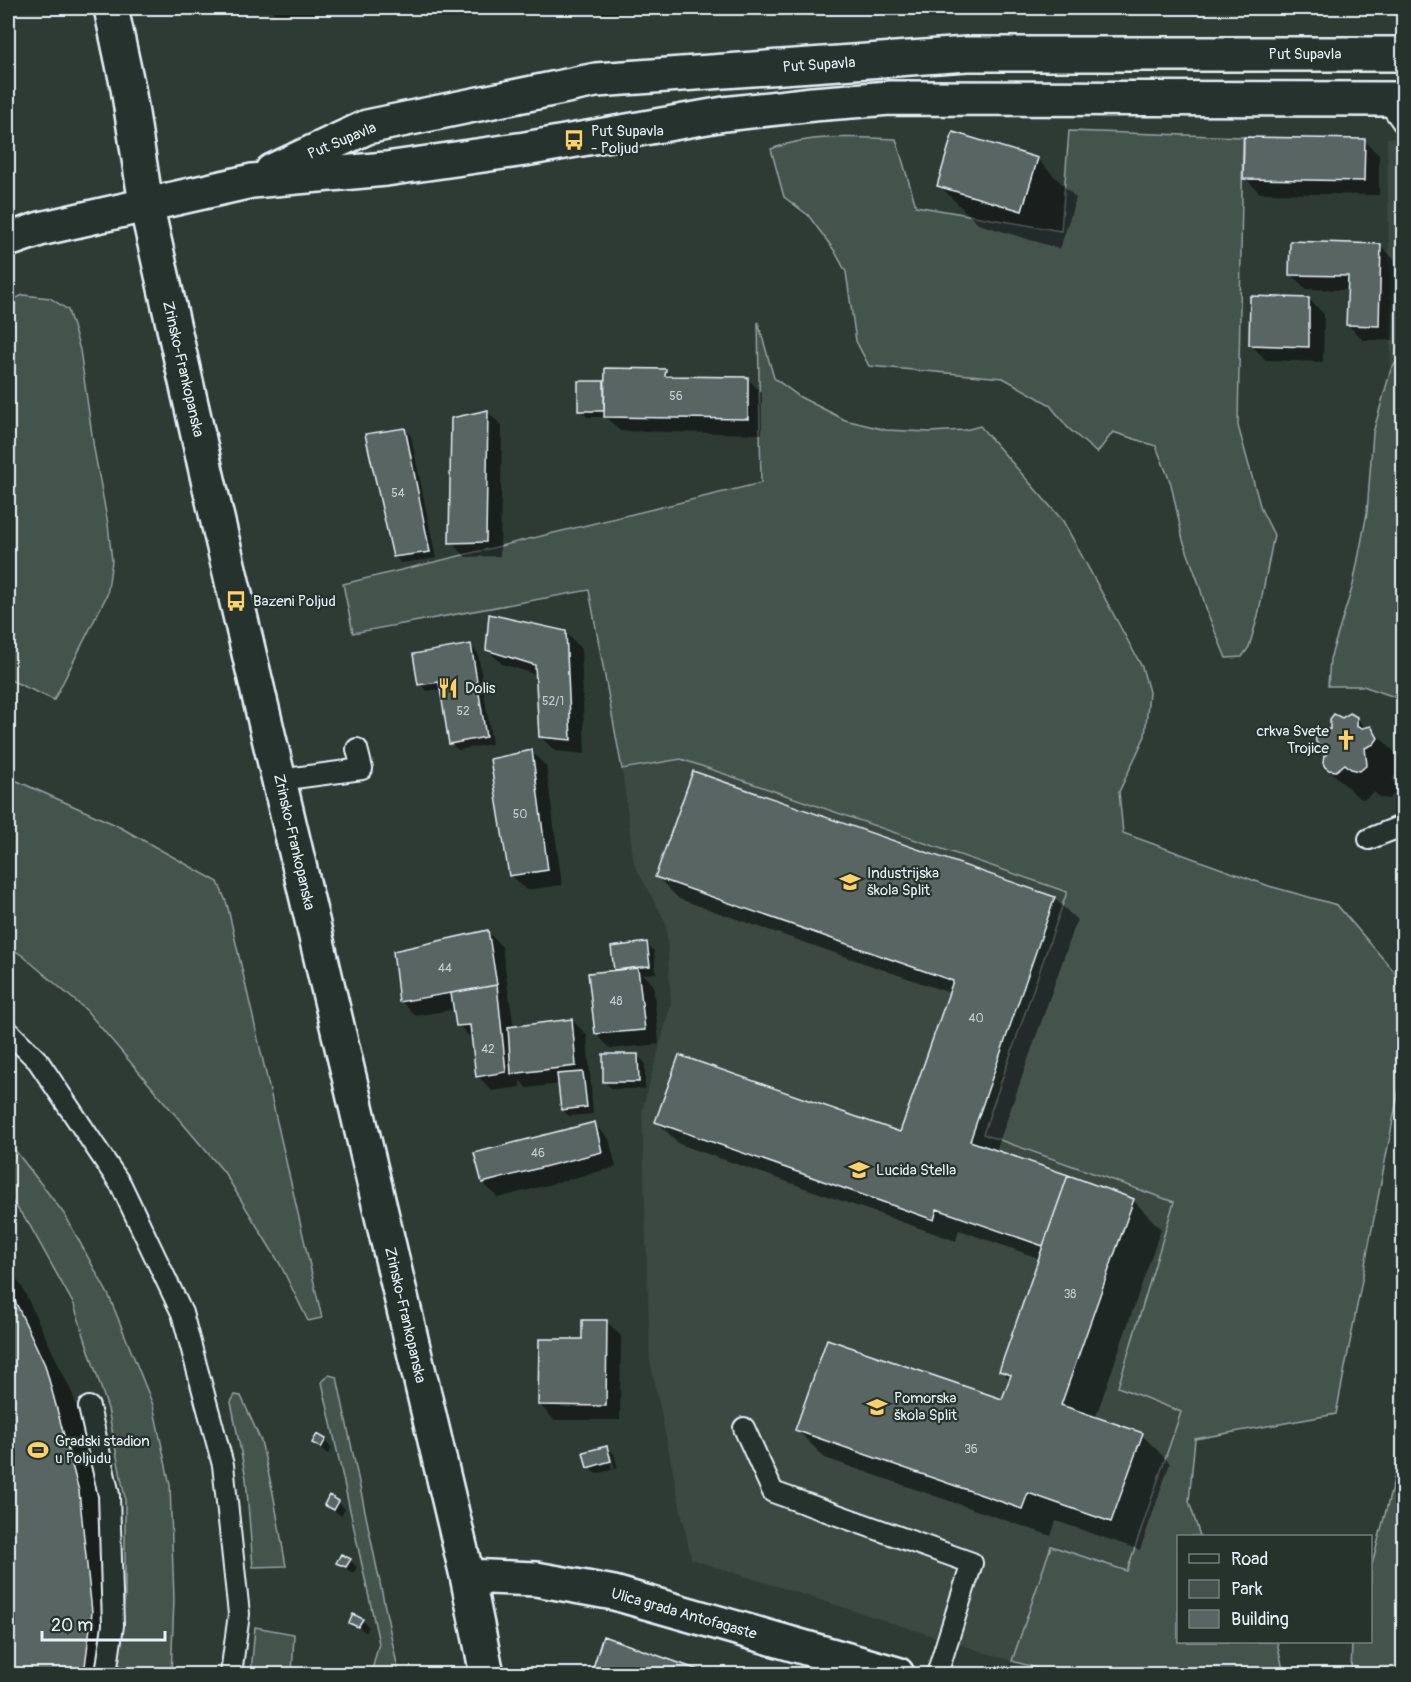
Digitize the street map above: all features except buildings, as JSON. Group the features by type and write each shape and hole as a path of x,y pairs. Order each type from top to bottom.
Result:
{"street":[{"name":"Zrinsko-Frankopanska","path":"111,8 128,88 146,204 208,484 467,1576 487,1674"},
{"name":"Put Supavla","path":"252,181 367,127 596,80 967,54 1404,54"},
{"name":"Put Supavla","path":"8,240 40,229 252,181 386,169 525,149 724,114 813,104 890,98 1398,108"},
{"name":"Ulica grada Antofagaste","path":"467,1576 536,1579 614,1593 897,1674"}],"lane":[{"path":"279,780 362,770 357,749"},
{"path":"1370,839 1404,825"},
{"path":"8,1031 38,1061 121,1185 182,1313 223,1465 239,1614 231,1674"},
{"path":"89,1407 109,1495 113,1625 106,1674"},
{"path":"744,1428 773,1492 972,1563 937,1674"}],"shaded area":[{"path":"742,8 901,8 901,10 743,10"},
{"path":"1387,138 1404,138 1403,354 1391,369"},
{"path":"681,759 1067,892 984,1134 1174,1202 1118,1387 1181,1412 1127,1572 1051,1546 1012,1661 691,1559 650,1360 642,1111 671,1004 666,923 634,864 622,769"}],"green space":[{"path":"1069,131 1243,137 1238,426 1261,509 1274,535 1258,616 1249,647 1242,657 1226,658 1207,612 1183,540 1171,484 1156,446 1113,432 1097,453 1068,428 1049,404 1003,378 869,366 856,341 846,272 834,250 808,215 784,197 771,149 817,139 849,137 896,139 916,206 1061,231"},
{"path":"23,295 50,298 68,310 80,350 112,561 107,595 54,700 8,679 8,302"},
{"path":"758,322 774,378 800,397 845,420 886,430 930,432 965,430 980,426 1063,521 1142,667 1149,692 1145,736 1119,792 1123,833 1269,886 1337,905 1398,976 1403,997 1403,1069 1336,1414 1195,1439 1189,1501 1200,1535 1177,1535 1177,1643 1277,1643 1284,1674 1058,1674 1012,1661 1051,1546 1127,1571 1181,1412 1118,1387 1174,1202 983,1134 1067,892 681,759 622,769 589,590 353,633 343,584 761,483"},
{"path":"1403,354 1403,697 1395,697 1363,686 1328,686 1330,659 1353,585 1367,513 1373,433 1391,369"},
{"path":"8,777 116,825 218,882 227,904 322,1318 308,1321 280,1264 224,1172 86,1010 8,946"},
{"path":"8,1141 65,1215 109,1296 153,1405 170,1485 174,1600 171,1674 114,1674 125,1597 125,1498 108,1409 74,1305 29,1224 8,1196"},
{"path":"329,1375 337,1377 399,1674 371,1674 379,1643 322,1382"},
{"path":"235,1395 241,1396 261,1441 286,1566 253,1567 246,1478 231,1402"},
{"path":"1403,1445 1403,1674 1351,1674 1352,1643 1372,1643 1372,1564"},
{"path":"255,1627 294,1634 292,1674 251,1674"}],"place":[{"name":"Put Supavla - Poljud","path":"574,140"},
{"name":"Bazeni Poljud","path":"236,601"},
{"name":"Dolis","path":"448,688"},
{"name":"crkva Svete Trojice","path":"1346,740"},
{"name":"Industrijska škola Split","path":"850,882"},
{"name":"Lucida Stella","path":"859,1170"},
{"name":"Pomorska škola Split","path":"877,1407"},
{"name":"Gradski stadion u Poljudu","path":"38,1450"}]}
